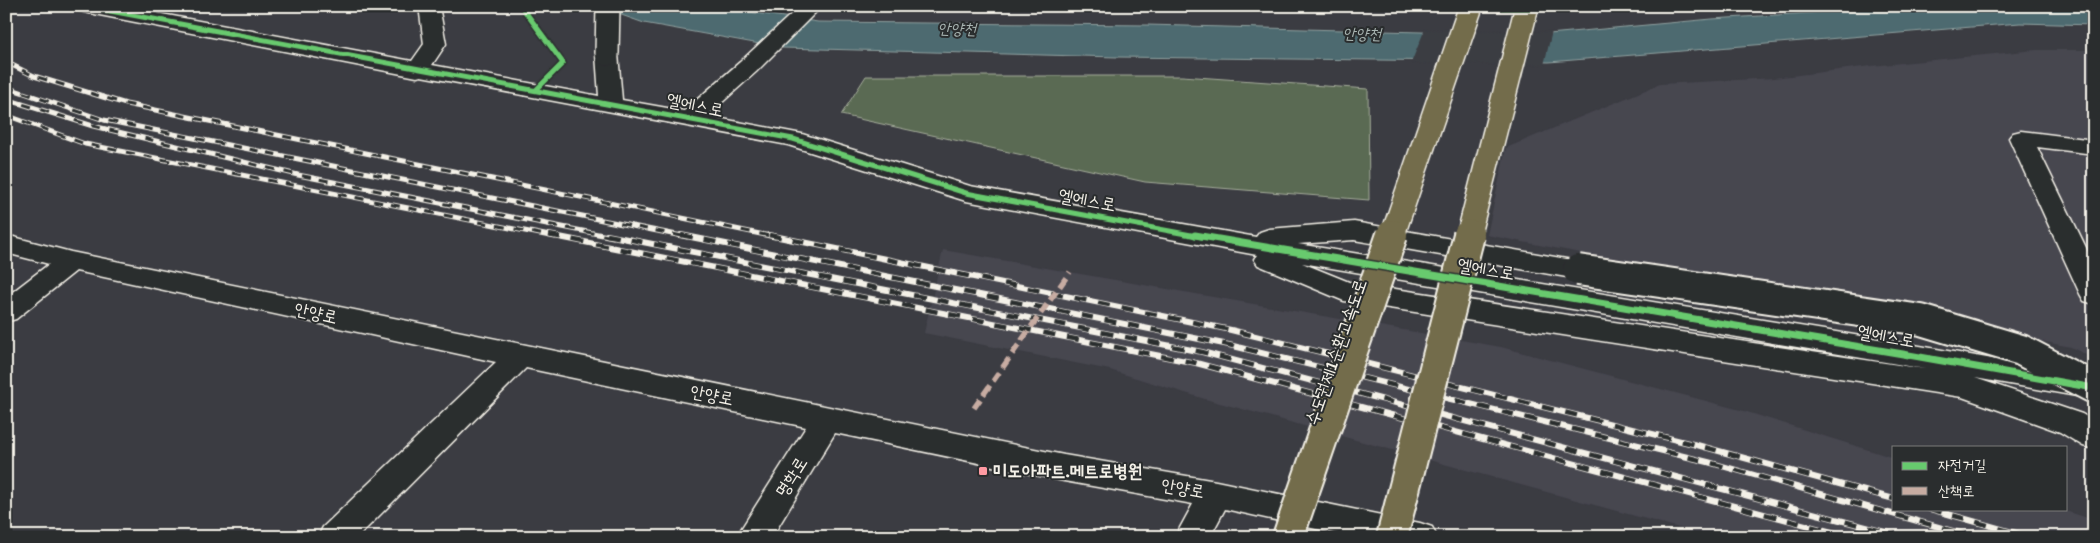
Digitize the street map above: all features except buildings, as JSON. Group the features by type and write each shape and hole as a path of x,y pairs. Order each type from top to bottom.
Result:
{"highway":[{"name":"수도권제1순환고속도로","path":"1288,537 1471,6"},
{"path":"1392,537 1527,6"}],"street":[{"path":"417,70 436,44 429,6"},
{"path":"608,6 607,54 610,103"},
{"path":"689,119 748,67 812,6"},
{"name":"엘에스로","path":"95,8 417,70 610,103 793,139 966,193 1225,241 1904,354 2094,388"},
{"path":"2094,147 2021,138 2094,294"},
{"path":"1225,241 1354,231 1578,270 1921,320 2021,350 2094,388"},
{"path":"1225,241 1344,291 1965,386 2071,423 2094,437"},
{"name":"안양로","path":"6,244 71,261 520,356 1064,468 1216,494 1420,537"},
{"path":"6,312 71,261"},
{"path":"335,537 520,356"},
{"name":"명학로","path":"753,537 828,418"},
{"path":"1192,537 1216,494"}],"shaded area":[{"path":"2036,50 2094,50 2094,359 2071,347 1487,235 1506,148 1660,84 1774,78 1871,66"},
{"path":"943,250 1501,347 1744,411 1892,457 1892,510 2062,510 2094,520 2094,537 1704,537 1683,529 1205,399 1110,370 924,333"}],"green space":[{"path":"866,76 1182,76 1368,89 1369,200 1145,182 841,115"}],"water":[{"name":"안양천","path":"596,6 708,6 818,22 1147,25 1538,35 1712,19 1921,6 2094,6 2094,25 2020,23 1549,62 1117,57 782,48 644,23"}],"pier":[{"path":"1425,29 1552,31 1544,65 1411,63"}],"railway":[{"path":"6,62 34,76 126,104 775,237"},
{"path":"6,87 104,120 687,237"},
{"path":"6,99 93,126 298,175 613,237"},
{"path":"6,115 85,144 555,237"},
{"path":"549,235 1196,363 1851,537"},
{"path":"607,235 1202,352 1904,537"},
{"path":"681,235 1229,345 1708,462 1974,537"},
{"path":"769,235 1231,330 1697,445 1892,498"},
{"path":"1934,510 2030,537"}],"marked path":[{"path":"974,408 1070,272"}],"cycle path":[{"path":"84,6 793,139 966,193 1225,241 1903,354 2094,388"},
{"path":"521,6 563,63 536,90"},
{"path":"1403,6 1576,9 1606,6"}],"place":[{"name":"미도아파트.메트로병원","path":"983,471"}]}
